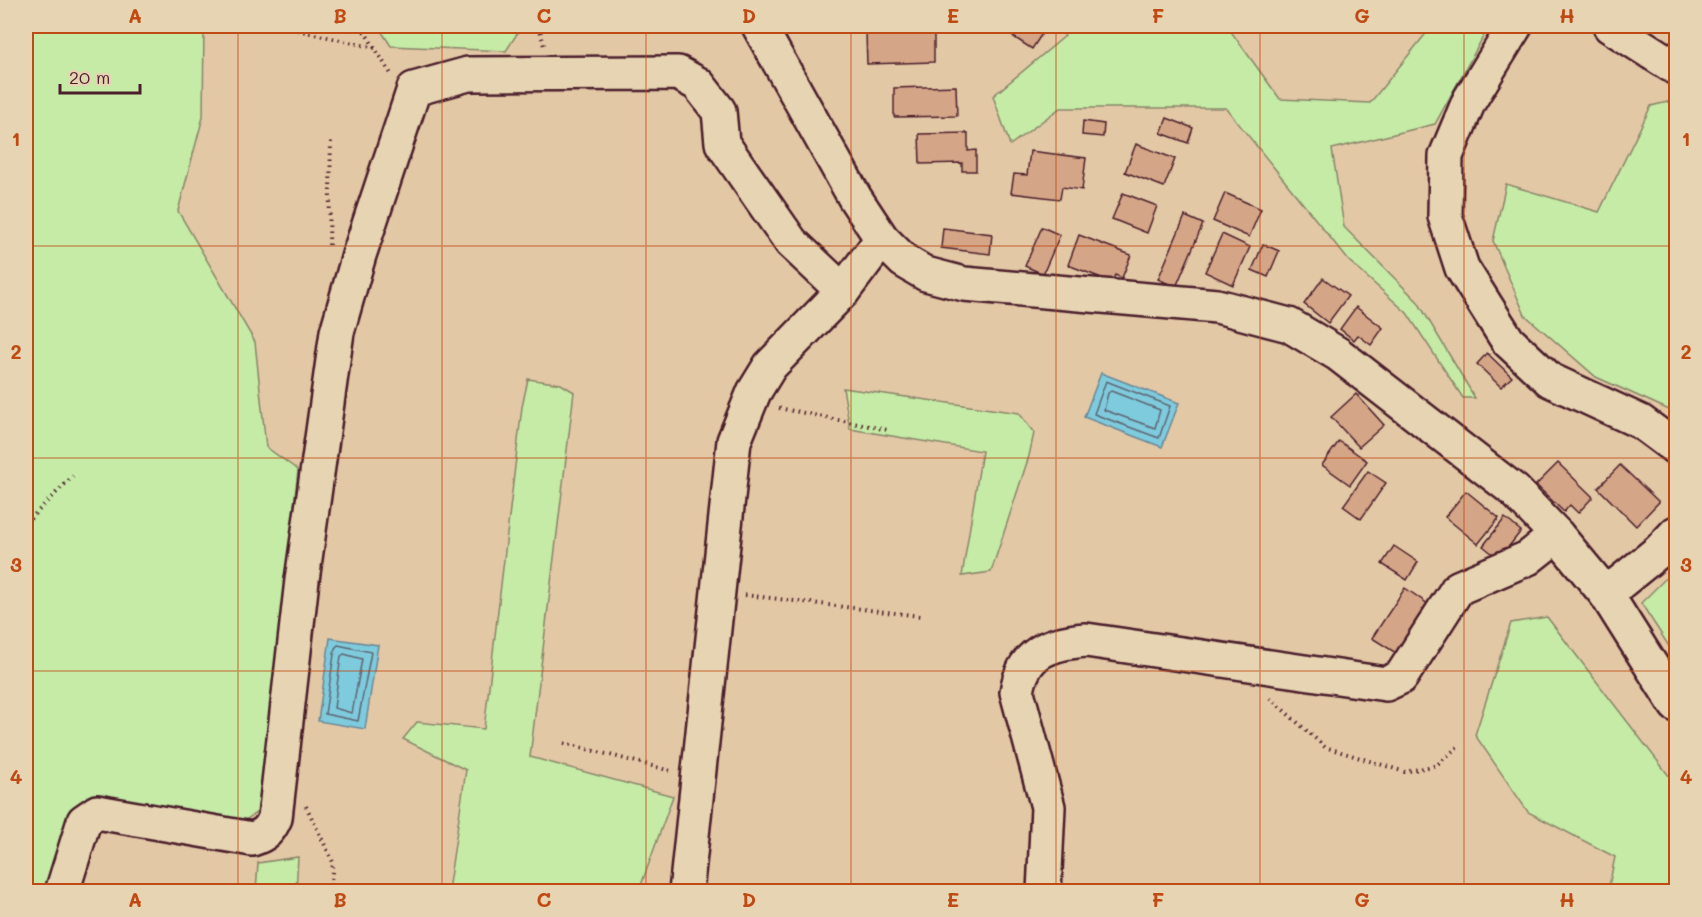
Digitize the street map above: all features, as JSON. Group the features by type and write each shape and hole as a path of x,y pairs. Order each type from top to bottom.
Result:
{"street":[{"path":"759,26 855,198 882,238 904,261 926,274 964,284 1217,306 1288,325 1338,354 1515,491 1557,535 1606,594 1677,705"},
{"path":"1515,26 1469,101 1446,156 1445,216 1462,268 1508,341 1550,380 1641,422 1677,448"},
{"path":"1610,26 1677,68"},
{"path":"62,891 84,821 97,812 252,838 264,835 275,818 302,580 337,332 359,255 414,89 468,74 678,73 698,84 719,111 722,143 791,242 843,291"},
{"path":"686,891 734,441 754,392 770,366 843,291 882,238"},
{"path":"1606,594 1659,551 1677,533"},
{"path":"1044,891 1048,807 1017,692 1019,674 1030,659 1047,647 1062,642 1086,639 1386,684 1401,677 1458,588 1528,558 1557,535"}],"path":[{"path":"280,26 375,48"},
{"path":"361,26 392,76 414,89"},
{"path":"329,247 331,140"},
{"path":"754,392 782,411 888,430"},
{"path":"26,523 73,476"},
{"path":"718,592 920,616"},
{"path":"1268,696 1325,747 1405,772 1437,765 1460,745"},
{"path":"564,743 698,778"},
{"path":"303,799 333,862 330,891"}],"green space":[{"path":"26,26 204,26 203,117 178,211 255,342 266,447 298,470 260,810 244,821 81,804 51,892 26,891"},
{"path":"378,26 522,26 506,51 391,46"},
{"path":"1056,26 1227,26 1280,99 1370,103 1432,26 1489,26 1435,124 1332,149 1344,227 1418,302 1475,398 1463,398 1407,313 1349,261 1226,108 1060,108 1010,145 993,96 1065,36"},
{"path":"1676,100 1676,413 1596,377 1525,315 1493,241 1506,184 1599,212 1651,106"},
{"path":"528,379 561,384 574,392 530,757 673,796 639,891 448,891 466,770 403,739 417,722 484,729 522,407"},
{"path":"843,388 1019,413 1034,433 1029,456 991,572 962,576 982,451 850,429"},
{"path":"1676,568 1676,657 1641,603"},
{"path":"1547,617 1676,785 1676,891 1608,891 1615,857 1528,812 1475,735 1511,623"},
{"path":"298,857 296,891 256,891 258,863"}],"water":[{"path":"1101,373 1179,403 1162,447 1084,417"},
{"path":"330,638 378,645 365,729 318,721"}],"building":[{"path":"885,26 913,26 913,32 934,32 934,62 867,64 866,33 886,33"},
{"path":"1014,26 1047,26 1032,49 1009,34"},
{"path":"956,86 957,116 894,117 894,88"},
{"path":"1167,118 1193,128 1188,143 1161,133"},
{"path":"1083,121 1104,124 1103,137 1082,135"},
{"path":"968,133 968,151 976,150 976,171 962,171 962,163 920,164 919,134"},
{"path":"1136,144 1175,159 1164,187 1125,172"},
{"path":"1030,151 1086,158 1082,190 1062,187 1060,199 1011,193 1014,174 1027,175"},
{"path":"1123,193 1157,206 1147,233 1112,219"},
{"path":"1225,193 1261,209 1249,237 1213,221"},
{"path":"1185,216 1203,224 1176,287 1158,279"},
{"path":"1042,227 1060,235 1043,274 1025,266"},
{"path":"943,228 992,234 990,254 941,248"},
{"path":"1222,234 1250,247 1233,285 1205,272"},
{"path":"1079,235 1131,255 1122,278 1115,275 1112,282 1068,265"},
{"path":"1263,244 1279,251 1268,277 1252,270"},
{"path":"1323,278 1348,296 1328,323 1304,304"},
{"path":"1356,307 1383,328 1371,345 1358,335 1354,340 1340,329"},
{"path":"1487,353 1512,377 1501,387 1477,364"},
{"path":"1356,394 1384,425 1359,447 1331,417"},
{"path":"1339,441 1367,461 1350,485 1322,465"},
{"path":"1558,463 1593,497 1578,513 1570,505 1564,512 1536,485"},
{"path":"1620,465 1659,502 1636,526 1598,488"},
{"path":"1368,471 1386,483 1361,519 1343,506"},
{"path":"1466,491 1499,518 1478,544 1445,517"},
{"path":"1505,518 1521,531 1499,559 1483,546"},
{"path":"1394,546 1418,562 1407,580 1382,564"},
{"path":"1405,588 1428,604 1396,653 1372,638"}]}
